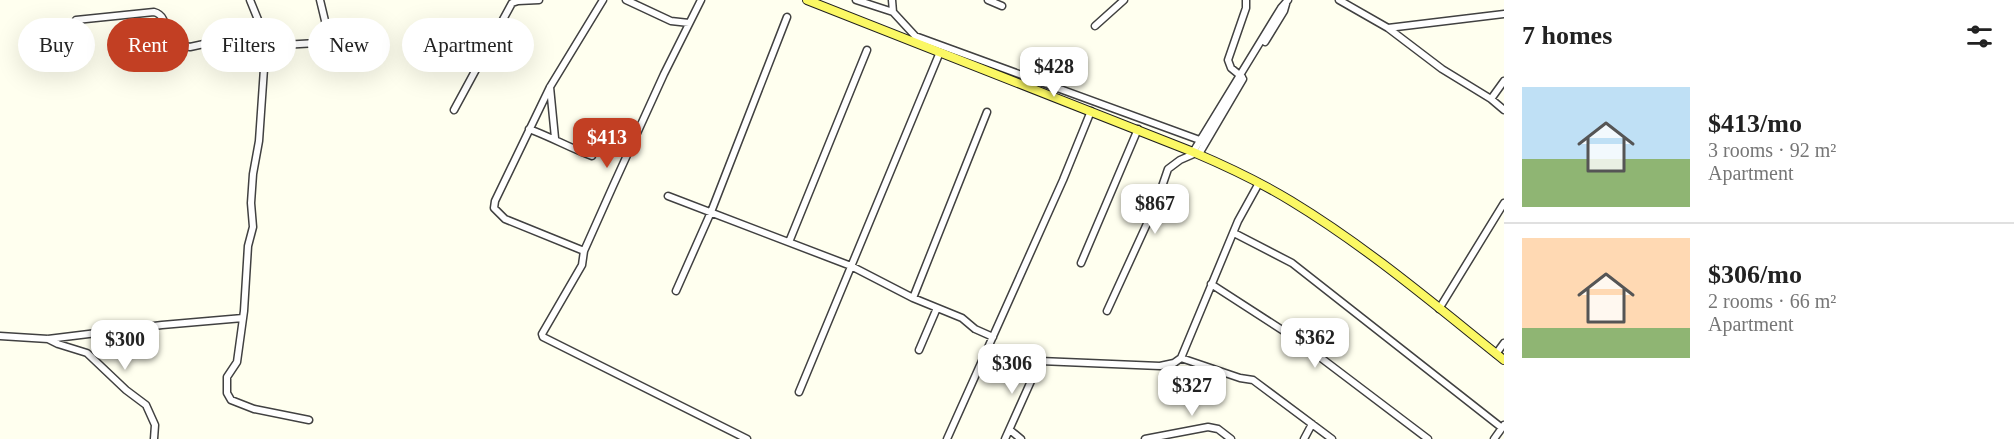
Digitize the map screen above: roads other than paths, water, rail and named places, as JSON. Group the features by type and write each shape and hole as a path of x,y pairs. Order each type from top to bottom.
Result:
{"main road":[{"path":"807,0 1138,129 1259,183 1318,218 1371,255 1504,360"}],"street":[{"path":"250,0 257,18"},
{"path":"296,44 323,41 327,29 320,0"},
{"path":"454,110 512,3 539,0"},
{"path":"584,251 505,219 494,208 495,201 550,87 603,0"},
{"path":"626,0 671,21 689,23"},
{"path":"701,0 584,251 582,265 542,334 543,338 747,439"},
{"path":"856,0 893,12 926,47"},
{"path":"892,0 893,12"},
{"path":"988,0 1002,6"},
{"path":"1095,26 1124,0"},
{"path":"1242,77 1231,68 1228,60 1246,8 1246,0"},
{"path":"1339,0 1388,28 1447,72 1491,99 1504,110"},
{"path":"1107,311 1156,204 1167,171 1180,160 1196,153 1284,11 1287,2"},
{"path":"95,18 160,13 169,43 190,47 201,45"},
{"path":"1388,28 1504,14"},
{"path":"676,291 711,212 787,18"},
{"path":"915,36 1202,141"},
{"path":"789,242 867,50"},
{"path":"799,392 940,52"},
{"path":"263,72 259,141 250,202 253,227 248,246 243,318 237,362 227,377 229,398 254,409 309,420"},
{"path":"1491,99 1504,81"},
{"path":"550,87 555,138"},
{"path":"947,439 1063,180 1091,111"},
{"path":"913,298 987,112"},
{"path":"529,129 555,138 592,156"},
{"path":"1081,263 1138,129"},
{"path":"989,346 1040,361 1160,366 1174,363 1181,358 1246,204 1259,183"},
{"path":"668,196 851,266 913,298 962,318 975,329 993,337"},
{"path":"1439,309 1504,203"},
{"path":"1234,233 1292,263 1503,427 1494,439"},
{"path":"1211,284 1296,339 1428,439"},
{"path":"919,350 937,308"},
{"path":"0,336 48,339 243,318"},
{"path":"48,339 87,353 126,390 146,405 155,425 154,439"},
{"path":"1496,354 1504,343"},
{"path":"1181,358 1240,378 1253,380 1332,439"},
{"path":"1005,439 1040,361"},
{"path":"1304,439 1312,424"},
{"path":"1144,439 1208,427 1218,429 1231,439"},
{"path":"1010,430 1021,439"}]}
